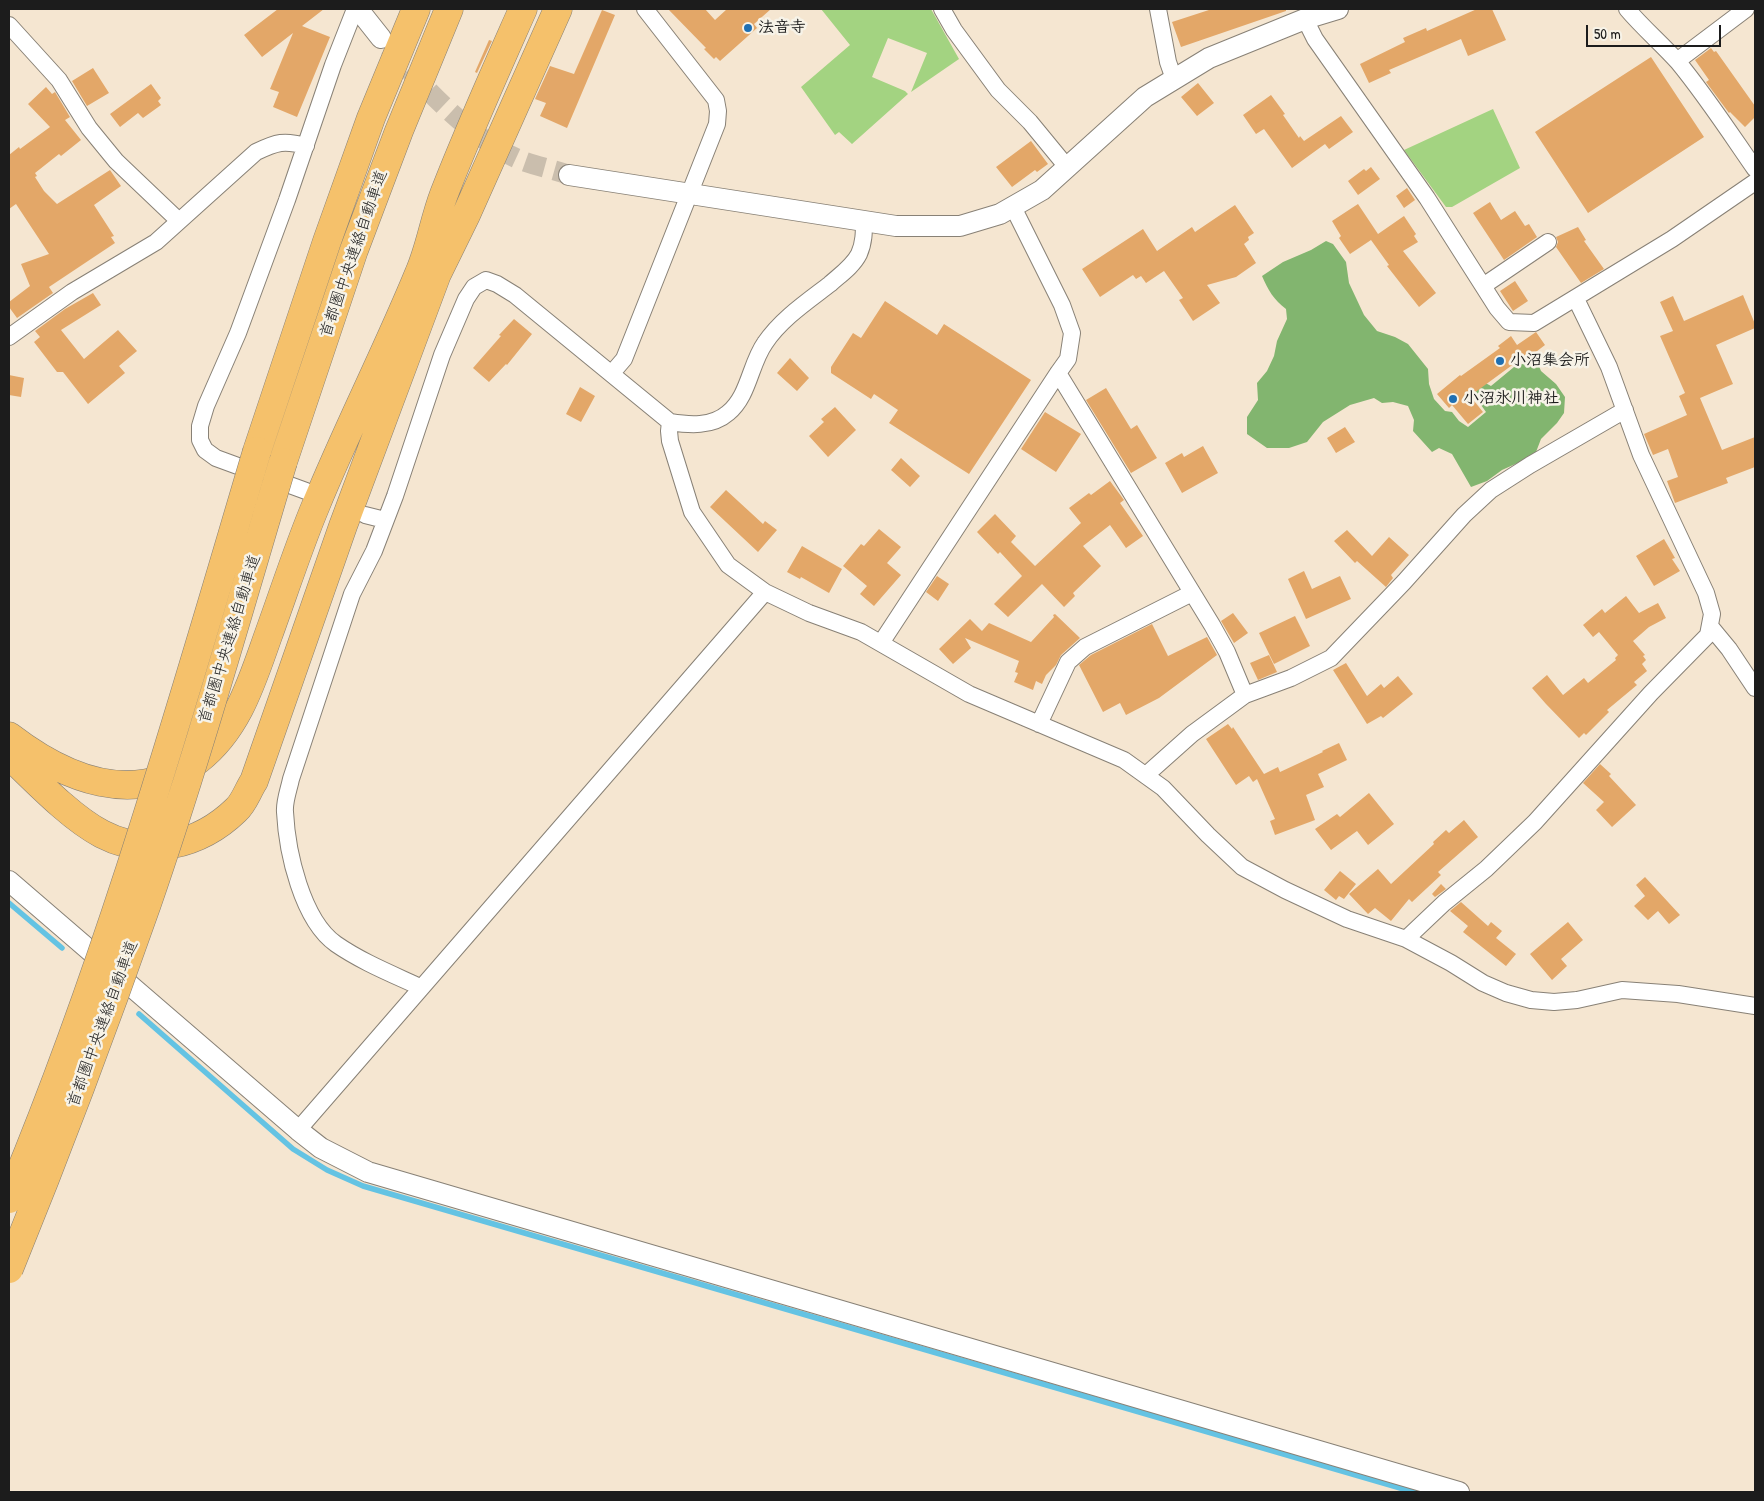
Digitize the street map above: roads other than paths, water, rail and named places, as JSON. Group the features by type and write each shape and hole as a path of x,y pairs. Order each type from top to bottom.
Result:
{"highway":[{"name":"首都圏中央連絡自動車道","path":"9,1199 71,1040 122,894 169,748 257,451 327,241 362,144 416,9"},
{"name":"首都圏中央連絡自動車道","path":"9,1269 92,1057 147,903 194,757 283,462 358,241 399,131 449,9"},
{"path":"9,736 53,765 84,778 98,782 133,786 169,777 184,769 200,758 217,742 229,726 240,708 254,675 315,506 421,270 444,195 523,9"},
{"path":"9,755 80,819 102,834 128,844 156,847 184,842 209,832 238,809 254,781 346,518 408,347 437,274 466,215 558,9"}],"street":[{"path":"306,491 216,458 204,450 200,440 200,426 206,406 238,333 333,66 356,9 381,38"},
{"path":"612,373 624,359 691,194 706,149 717,124 718,110 716,100 645,9"},
{"path":"942,9 954,30 998,90 1030,122 1067,167"},
{"path":"1158,9 1168,62 1174,79"},
{"path":"569,174 896,226 960,226 1000,214 1042,190 1145,97 1210,58 1305,19 1338,9"},
{"path":"1627,9 1641,26 1677,61 1755,169"},
{"path":"1677,61 1746,9"},
{"path":"1305,19 1315,39 1426,198 1483,286 1509,322 1534,323 1672,239 1755,182"},
{"path":"9,25 59,80 88,128 116,161 179,221"},
{"path":"9,337 72,292 156,242 256,152 276,142 290,141 306,146"},
{"path":"881,643 1068,360 1072,333 1062,306 1013,208"},
{"path":"420,987 366,962 334,943 315,920 301,892 290,853 285,810 291,779 349,603 374,551 395,496 442,355 466,299 474,288 486,280 497,284 515,295 670,422 702,424 728,414 742,394 758,354 766,341 801,307 849,268 858,255 864,240 864,220"},
{"path":"1483,286 1548,242"},
{"path":"1406,940 1444,904 1486,869 1535,822 1651,693 1708,635 1712,614 1706,593 1641,455 1609,368 1576,299"},
{"path":"1058,373 1227,652 1245,695"},
{"path":"1146,776 1192,734 1245,695 1291,678 1330,658 1404,582 1464,515 1491,490 1625,410"},
{"path":"670,422 668,431 670,441 692,512 728,564 764,592 809,613 862,632 969,694 1124,760 1164,788 1208,836 1242,867 1284,890 1347,919 1406,940 1506,994 1531,1000 1554,1002 1577,1000 1622,990 1678,994 1755,1006"},
{"path":"366,515 385,520"},
{"path":"298,1130 764,592"},
{"path":"1039,724 1068,662 1085,647 1192,592"},
{"path":"1710,626 1729,649 1755,688"},
{"path":"9,881 298,1130 321,1148 368,1172 1459,1492"}],"waterway":[{"path":"9,903 62,948"},
{"path":"139,1014 293,1149 327,1170 363,1186 1414,1492"}],"tunnel":[{"path":"389,47 448,110 482,138 518,159 569,175"}],"place":[{"name":"法音寺","path":"748,28"},
{"name":"小沼集会所","path":"1500,361"},
{"name":"小沼氷川神社","path":"1453,399"}]}
